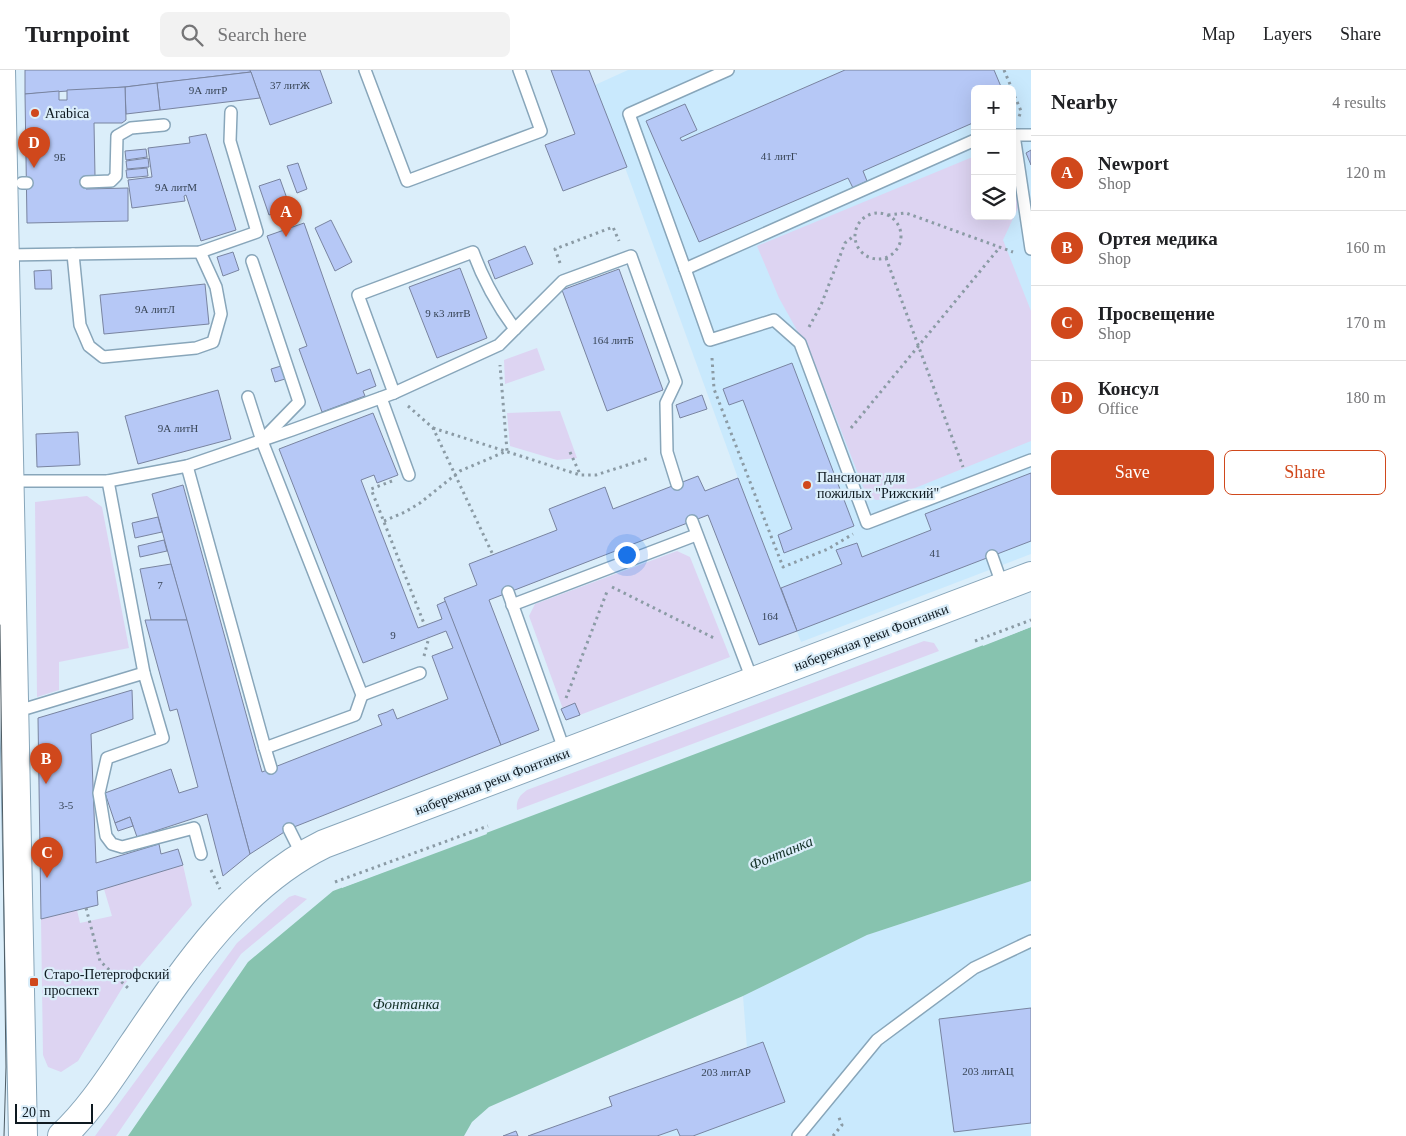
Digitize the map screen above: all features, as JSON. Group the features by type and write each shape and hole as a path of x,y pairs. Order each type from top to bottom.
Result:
{"street":[{"path":"1,70 5,254 5,481 14,708 23,1136"},
{"name":"набережная реки Фонтанки","path":"62,1136 84,1114 181,976 228,918 272,877 302,855 324,844 1031,576"}],"lane":[{"path":"365,70 407,181 541,131 519,70"},
{"path":"728,70 629,114 710,340 774,320 800,343 867,523 1031,460"},
{"path":"5,254 200,252 257,232 230,141 231,112"},
{"path":"86,182 111,181 116,176 117,136 131,128 164,124"},
{"path":"1016,135 1031,135"},
{"path":"684,269 971,142"},
{"path":"1016,154 1031,249"},
{"path":"74,254 80,324 89,346 103,356 196,348 213,342 221,314 216,287 200,252"},
{"path":"394,393 358,295 473,252 485,284 492,290 504,315 515,328"},
{"path":"5,481 108,481 187,466 262,441 394,393 498,345 566,280 631,256 676,382 666,403 667,452 677,484"},
{"path":"252,261 299,402 262,441"},
{"path":"248,397 262,441 362,695 355,715 265,748"},
{"path":"380,398 408,475"},
{"path":"187,466 271,768"},
{"path":"108,481 144,673 163,738 107,758 99,793 106,836 112,844 122,847 194,828 202,854"},
{"path":"967,485 969,497"},
{"path":"692,521 753,682"},
{"path":"512,605 696,535"},
{"path":"992,556 1003,587"},
{"path":"508,592 555,720 565,754"},
{"path":"14,708 28,708 144,673"},
{"path":"362,695 420,673"},
{"path":"289,829 302,855"},
{"path":"798,1136 877,1040 974,968 1031,941"}],"path":[{"path":"1004,70 1010,85"},
{"path":"1016,99 1021,111 1016,126"},
{"path":"800,343 821,305 845,243 855,235 858,226 871,214 906,213 1016,253"},
{"path":"855,235 861,251 877,259 886,258 899,246 901,237 895,220 888,215"},
{"path":"566,280 555,249 613,227 625,259"},
{"path":"838,444 1000,248"},
{"path":"886,258 919,346 967,485"},
{"path":"710,340 714,389 783,567 828,549 854,534 867,523"},
{"path":"498,345 507,451"},
{"path":"394,393 433,428 493,555"},
{"path":"433,428 580,475 596,475 667,452"},
{"path":"384,521 420,504 455,474 507,451"},
{"path":"570,452 580,475"},
{"path":"371,489 425,626"},
{"path":"555,720 564,704 609,585 741,650"},
{"path":"975,641 1031,620"},
{"path":"335,882 488,826"},
{"path":"86,908 100,961 128,988"}],"shaded area":[{"path":"628,70 1031,70 1031,554 801,642 738,478 595,85"},
{"path":"971,158 971,220 1012,220 1003,240 1031,311 1031,441 888,499 876,500 866,494 813,359 779,298 757,246"},
{"path":"1016,194 1018,208 1016,212"},
{"path":"537,348 545,370 505,384 504,360"},
{"path":"560,411 577,458 557,460 510,446 507,413"},
{"path":"87,496 102,507 129,648 59,662 59,690 37,697 35,502"},
{"path":"677,551 690,557 730,657 567,720 529,616 535,604"},
{"path":"924,641 934,643 939,651 517,810 519,798 527,790"},
{"path":"183,865 192,905 124,985 78,1061 61,1072 48,1067 43,1055 41,919 77,910 80,923 112,916 104,889"},
{"path":"1031,881 1031,1136 528,1136 612,1106 609,1097 747,1048 743,996 867,935"},
{"path":"295,895 307,899 241,954 116,1136 95,1136 237,943 289,897"}],"water":[{"name":"Фонтанка","path":"1031,627 1031,881 867,935 743,996 489,1107 472,1122 464,1136 128,1136 248,962 333,891"}],"pier":[{"path":"1031,625 1031,627 983,646 982,643"},
{"path":"486,831 487,834 342,888 341,885"}],"building":[{"path":"25,70 250,70 251,72 125,87 25,94"},
{"path":"250,70 320,70 332,103 270,125"},
{"path":"551,70 589,70 627,167 563,191 545,145 575,134"},
{"path":"845,70 994,70 1000,85 971,85 971,124 863,171 867,181 853,188 848,178 699,242 646,121 685,104 697,130 680,138 682,141"},
{"path":"251,72 260,98 160,110 157,83"},
{"path":"157,83 160,110 126,114 125,87"},
{"path":"125,87 126,120 122,123 94,123 95,176 86,176 86,189 128,188 128,221 27,223 25,94 59,91 59,100 67,100 67,90"},
{"path":"206,134 236,230 201,241 186,195 184,196 185,201 132,208 128,180 152,177 148,148 190,143 189,137"},
{"path":"146,149 147,157 126,160 125,151"},
{"path":"1031,150 1031,165 1026,153"},
{"path":"148,158 149,167 127,169 126,161"},
{"path":"298,163 307,189 297,193 287,166"},
{"path":"147,168 148,176 127,178 126,170"},
{"path":"280,179 290,207 269,215 259,186"},
{"path":"331,220 352,262 335,271 315,228"},
{"path":"304,223 357,374 370,369 376,386 363,391 365,396 322,412 299,349 307,346 267,236"},
{"path":"525,246 533,264 495,279 488,261"},
{"path":"233,252 239,270 223,276 217,257"},
{"path":"460,268 487,338 437,358 409,287"},
{"path":"619,269 663,390 607,411 562,290"},
{"path":"51,270 52,289 35,289 34,271"},
{"path":"205,284 209,324 104,334 100,295"},
{"name":"Пансионат для пожилых \"Рижский\"","path":"792,363 854,526 784,553 778,535 792,529 743,400 729,405 723,389"},
{"path":"281,366 285,379 275,382 271,369"},
{"path":"218,390 231,439 138,464 125,416"},
{"path":"702,395 707,409 680,418 676,405"},
{"path":"373,413 398,475 377,483 374,475 361,480 418,628 442,619 437,605 446,601 501,745 289,829 250,854 152,494 183,485 262,772 382,725 378,715 393,709 397,719 448,699 432,656 453,648 446,631 363,663 279,449"},
{"path":"78,432 80,465 37,467 36,434"},
{"path":"1031,473 1031,541 797,631 781,588 842,564 836,550 857,543 862,557 931,530 925,514"},
{"path":"698,476 705,491 738,478 797,631 759,645 708,515 489,600 539,730 501,745 444,598 477,585 469,564 557,530 549,509 605,487 613,509"},
{"path":"158,517 162,532 135,538 132,523"},
{"path":"164,540 167,551 140,557 138,546"},
{"path":"171,564 187,620 151,620 140,569"},
{"path":"145,620 187,620 250,854 223,876 207,814 137,837 130,817 115,823 105,793 171,769 179,793 198,787 177,709 170,711"},
{"path":"132,690 133,719 91,734 96,863 159,844 161,854 178,849 183,865 97,891 98,905 41,919 38,718"},
{"path":"575,703 580,715 566,720 561,709"},
{"path":"130,817 133,826 118,831 115,823"},
{"path":"1031,1008 1031,1123 954,1132 939,1019"},
{"path":"763,1042 785,1102 693,1136 680,1136 677,1129 657,1136 528,1136 612,1106 609,1097"},
{"path":"516,1131 518,1136 503,1136"}],"tram line":[{"path":"0,625 6,1067 4,1136"}],"place":[{"name":"Arabica","path":"35,113"},
{"name":"Консул","path":"34,168"},
{"name":"Newport","path":"286,237"},
{"name":"Пансионат для пожилых \"Рижский\"","path":"807,485"},
{"name":"Ортея медика","path":"46,784"},
{"name":"Просвещение","path":"47,878"},
{"name":"Старо-Петергофский проспект","path":"34,982"}]}
